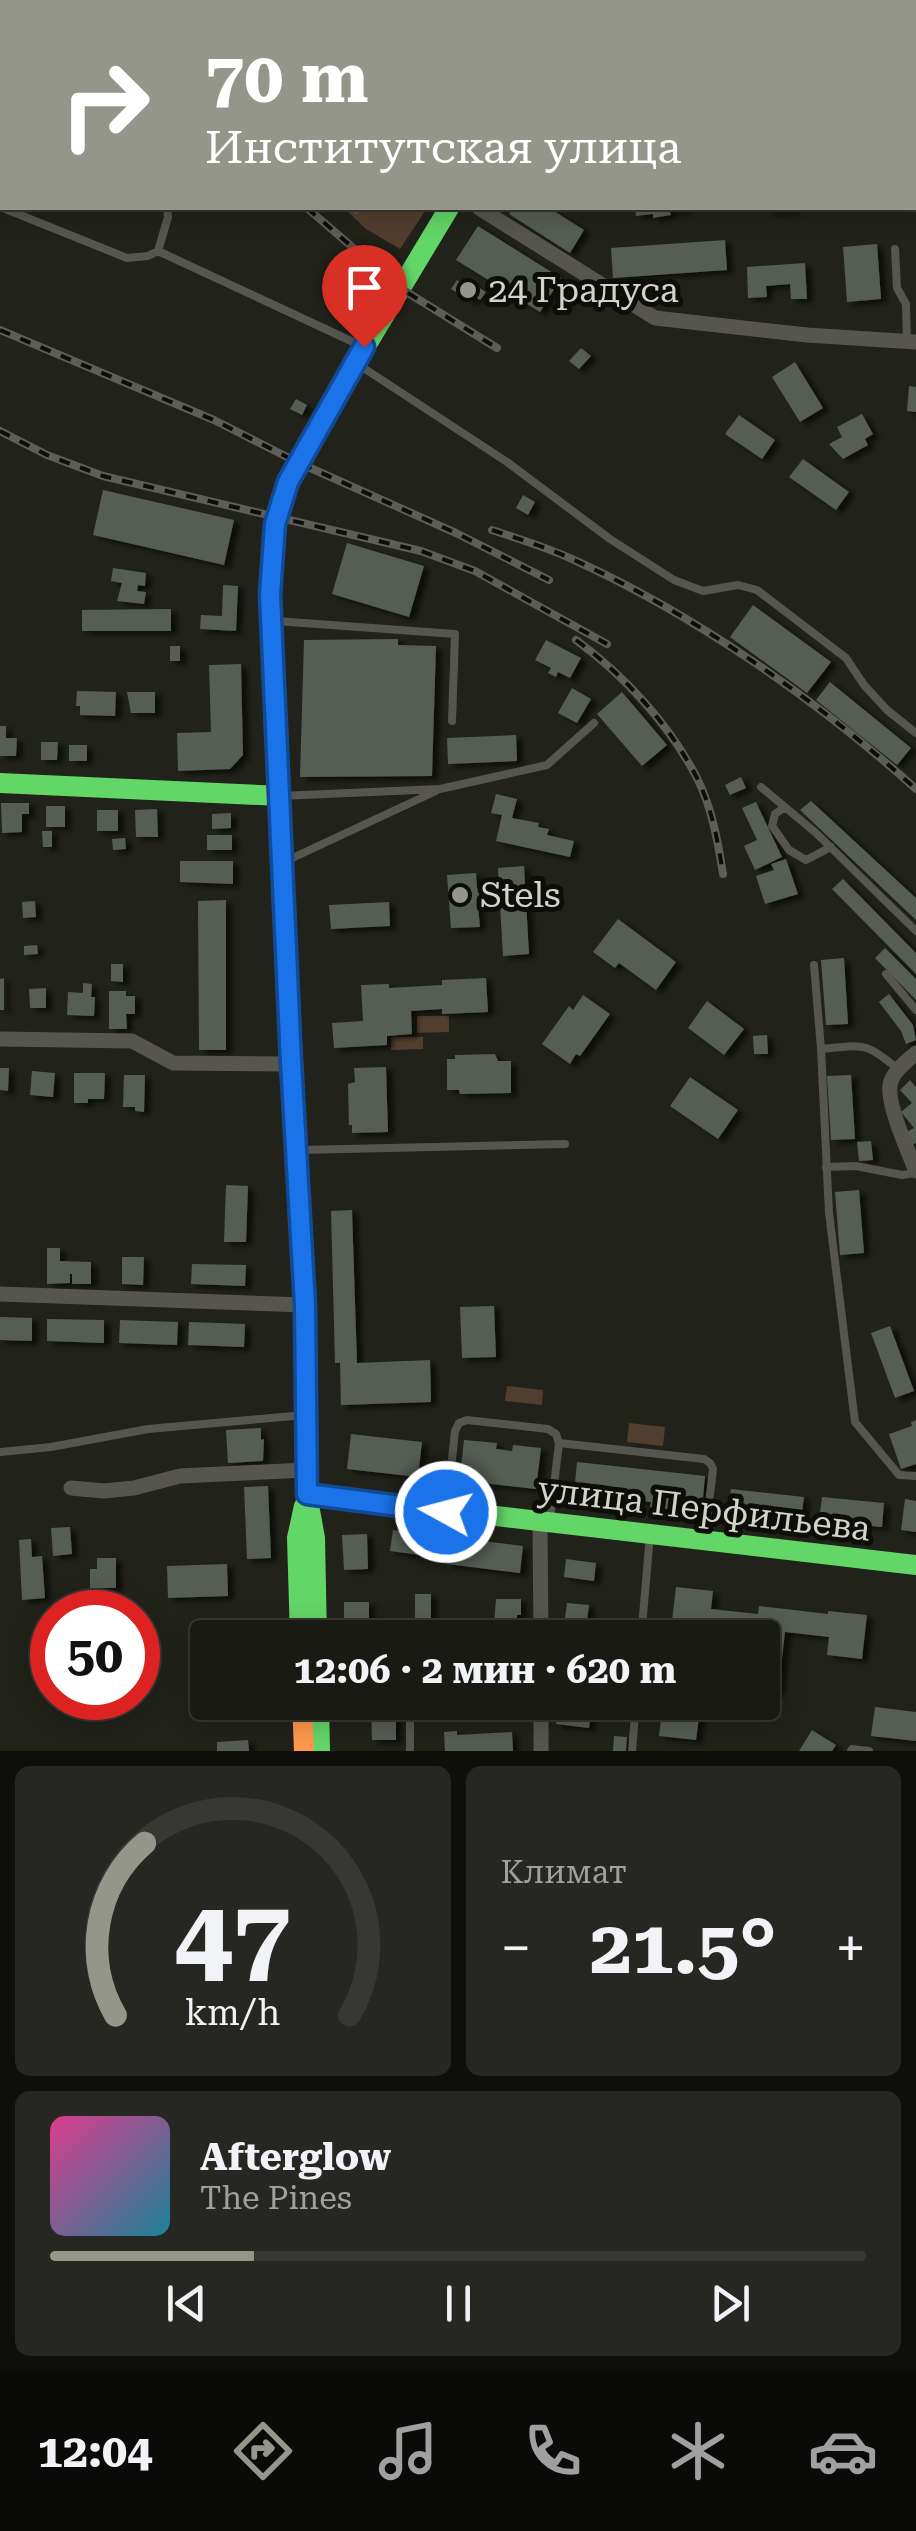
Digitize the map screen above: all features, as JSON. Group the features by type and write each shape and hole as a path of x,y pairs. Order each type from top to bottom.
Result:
{"main road":[{"path":"316,1620 314,1538 307,1494 305,1305 270,595 275,524 288,482 307,444 448,210"},
{"path":"0,783 280,796"},
{"path":"299,1620 297,1538 307,1494"},
{"name":"улица Перфильева","path":"307,1494 916,1565"},
{"path":"303,1720 304,1751"},
{"path":"319,1720 320,1751"}],"street":[{"path":"483,210 656,318 912,342"},
{"path":"0,1040 132,1040 174,1062 291,1064"},
{"path":"915,1164 896,1120 890,1086 916,1053"},
{"path":"0,1294 305,1305"},
{"path":"71,1488 104,1492 180,1476 306,1470"},
{"path":"541,1620 545,1524"},
{"path":"541,1720 541,1751"}],"lane":[{"path":"9,210 124,258 158,251 167,210"},
{"path":"895,249 898,288 906,304 912,342"},
{"path":"158,251 360,355 610,539 674,580 703,592 738,585 758,590 846,658 886,710 916,733"},
{"path":"271,620 455,634 452,721"},
{"path":"280,796 440,790 547,765 594,723"},
{"path":"761,787 916,931"},
{"path":"283,862 440,790"},
{"path":"785,807 776,814 772,826 789,850 806,860 831,848"},
{"path":"814,966 830,1226 856,1422 899,1476 916,1476"},
{"path":"886,974 916,1010"},
{"path":"821,1049 875,1049 899,1070"},
{"path":"296,1150 565,1144"},
{"path":"826,1167 856,1166 902,1176 915,1164"},
{"path":"0,1452 148,1430 305,1416"},
{"path":"446,1512 458,1423 467,1420 548,1429 556,1434 558,1443 545,1524"},
{"path":"558,1443 704,1459 713,1469 705,1542"},
{"path":"643,1620 650,1535"},
{"path":"410,1720 410,1751"},
{"path":"632,1751 635,1720"},
{"path":"851,1751 869,1751"}],"shaded area":[{"path":"346,210 426,210 400,249 366,229"},
{"path":"417,1016 449,1016 449,1032 417,1033"},
{"path":"391,1037 423,1037 423,1049 391,1050"},
{"path":"507,1386 543,1390 542,1405 505,1401"},
{"path":"629,1423 665,1427 663,1446 627,1442"}],"building":[{"path":"512,210 552,210 584,230 570,253 509,214"},
{"path":"635,210 686,210 653,218 653,214 636,216"},
{"path":"478,226 561,278 540,312 456,260"},
{"path":"725,240 727,270 613,278 611,248"},
{"path":"877,244 881,299 847,302 843,247"},
{"path":"805,263 807,299 791,299 790,284 766,286 767,297 748,298 747,267"},
{"name":"24 Градуса","path":"457,280 467,286 470,282 486,292 480,300 475,297 472,302 451,289"},
{"path":"581,348 591,356 579,369 569,361"},
{"path":"795,362 823,408 800,422 772,377"},
{"path":"909,386 916,387 916,412 907,411"},
{"path":"296,399 307,405 302,415 290,409"},
{"path":"862,414 873,434 865,439 868,445 843,459 829,444 842,437 837,427"},
{"path":"739,415 775,440 762,459 725,434"},
{"path":"803,459 849,492 836,510 789,477"},
{"path":"103,490 234,520 224,565 93,535"},
{"path":"523,495 535,502 528,515 516,508"},
{"path":"347,543 424,566 409,617 332,594"},
{"path":"113,568 146,573 145,586 138,585 137,591 146,592 144,604 117,601 122,583 111,581"},
{"path":"223,585 238,586 236,631 200,629 201,615 222,616"},
{"path":"753,605 831,662 807,693 730,637"},
{"path":"171,609 171,631 82,631 82,610"},
{"path":"398,639 398,645 436,646 432,776 300,777 304,640"},
{"path":"546,640 581,658 570,678 558,672 556,677 548,673 551,668 535,660"},
{"path":"170,646 180,646 180,661 170,661"},
{"path":"241,664 243,755 230,769 178,771 177,733 211,732 209,665"},
{"path":"830,682 911,748 897,765 816,700"},
{"path":"572,688 591,699 577,723 558,713"},
{"path":"77,691 116,692 115,716 80,715"},
{"path":"127,692 155,692 155,713 131,713"},
{"path":"622,692 667,745 642,766 597,714"},
{"path":"0,726 6,726 6,738 17,738 16,756 0,756"},
{"path":"516,735 517,761 448,764 447,738"},
{"path":"41,742 58,742 57,760 41,760"},
{"path":"69,745 87,745 87,761 69,761"},
{"path":"741,777 746,788 730,795 725,785"},
{"path":"496,794 517,799 512,818 539,823 538,827 549,829 547,835 574,841 570,857 496,841 502,815 491,813"},
{"path":"811,801 916,898 916,920 800,810"},
{"path":"756,802 782,857 755,870 744,846 757,840 742,808"},
{"path":"1,803 29,803 29,814 22,814 22,832 2,833"},
{"path":"46,806 65,806 65,827 46,827"},
{"path":"157,809 158,837 136,837 135,810"},
{"path":"97,810 118,810 118,831 97,831"},
{"path":"231,813 231,828 212,829 212,814"},
{"path":"42,831 52,831 52,847 43,847"},
{"path":"207,835 232,835 232,850 207,850"},
{"path":"125,838 126,849 113,850 112,839"},
{"path":"786,859 798,894 765,904 756,876 774,870 771,864"},
{"path":"180,861 233,861 233,884 180,882"},
{"path":"524,866 529,954 503,956 500,905 478,906 480,927 451,928 447,875 476,873 477,888 499,886 498,868"},
{"path":"843,879 916,953 916,974 832,889"},
{"path":"226,900 226,1050 199,1050 198,901"},
{"path":"35,901 36,917 23,918 22,902"},
{"path":"389,902 390,926 331,929 329,905"},
{"path":"618,919 676,962 656,990 619,963 615,968 593,952"},
{"path":"37,945 38,954 24,955 24,946"},
{"path":"885,948 916,979 916,1000 875,958"},
{"path":"844,958 848,1024 826,1025 821,960"},
{"path":"111,964 123,964 123,982 111,981"},
{"path":"4,978 4,1010 0,1010 0,979"},
{"path":"486,978 488,1012 411,1011 412,1034 387,1036 387,1045 334,1048 332,1023 363,1021 361,985 389,984 389,988"},
{"path":"83,983 92,984 94,1016 67,1015 68,992 83,993"},
{"path":"46,988 46,1008 30,1008 29,989"},
{"path":"109,991 126,991 126,996 135,996 135,1014 126,1014 127,1029 109,1029"},
{"path":"889,994 913,1025 916,1040 906,1044 879,1002"},
{"path":"583,995 610,1014 570,1064 542,1044 569,1006 573,1010"},
{"path":"707,1001 744,1029 724,1055 688,1028"},
{"path":"767,1035 768,1054 754,1054 753,1036"},
{"path":"495,1054 498,1061 511,1061 511,1093 460,1094 459,1090 447,1090 447,1059 455,1059 455,1055"},
{"path":"386,1067 388,1132 352,1133 348,1084 355,1082 354,1068"},
{"path":"0,1068 9,1068 8,1091 0,1090"},
{"path":"32,1071 55,1073 53,1097 30,1095"},
{"path":"74,1073 105,1073 104,1099 74,1103"},
{"path":"124,1075 145,1075 144,1112 123,1107"},
{"path":"851,1075 855,1139 831,1140 827,1076"},
{"path":"690,1077 738,1110 718,1139 670,1106"},
{"path":"910,1080 916,1087 916,1143 912,1145 905,1133 914,1128 901,1112 912,1103 900,1090"},
{"path":"871,1141 873,1160 859,1161 857,1142"},
{"path":"226,1185 248,1186 246,1242 224,1242"},
{"path":"859,1190 864,1253 840,1255 835,1192"},
{"path":"352,1210 357,1363 430,1360 431,1402 341,1405 340,1363 335,1363 331,1211"},
{"path":"47,1248 60,1248 60,1261 91,1262 91,1284 72,1284 70,1274 70,1283 47,1284"},
{"path":"122,1257 144,1257 143,1285 122,1284"},
{"path":"192,1264 246,1265 245,1286 191,1284"},
{"path":"494,1306 496,1357 462,1358 460,1307"},
{"path":"0,1317 32,1318 32,1341 0,1340"},
{"path":"47,1319 104,1320 104,1343 47,1341"},
{"path":"120,1320 178,1322 177,1345 119,1343"},
{"path":"189,1322 245,1324 244,1347 188,1345"},
{"path":"890,1326 914,1391 895,1398 871,1333"},
{"path":"916,1420 916,1464 901,1469 889,1434 912,1426 911,1422"},
{"path":"261,1428 263,1461 228,1463 226,1430"},
{"path":"351,1434 422,1442 418,1477 347,1469"},
{"path":"464,1440 497,1443 496,1449 512,1451 513,1445 541,1448 536,1489 473,1482 473,1476 460,1475"},
{"path":"577,1462 705,1476 702,1509 694,1512 650,1507 651,1502 624,1499 624,1505 580,1500 581,1494 574,1494"},
{"path":"268,1486 271,1558 247,1559 244,1487"},
{"path":"731,1489 804,1497 801,1521 728,1513"},
{"path":"822,1497 884,1503 882,1527 819,1521"},
{"path":"905,1499 916,1501 916,1532 901,1530"},
{"path":"70,1527 72,1554 53,1556 51,1528"},
{"path":"393,1530 430,1535 427,1556 390,1551"},
{"path":"367,1534 368,1569 344,1570 342,1535"},
{"path":"451,1537 523,1546 520,1573 447,1564"},
{"path":"31,1539 32,1557 42,1556 44,1590 30,1590 30,1599 22,1600 19,1540"},
{"path":"97,1558 116,1558 116,1588 90,1588 90,1569 97,1569"},
{"path":"566,1559 596,1563 594,1581 564,1577"},
{"path":"227,1564 228,1596 168,1598 167,1566"},
{"path":"676,1587 713,1591 711,1609 758,1614 759,1606 867,1615 862,1659 827,1655 829,1637 785,1632 780,1676 780,1620 672,1620"},
{"path":"415,1594 431,1594 431,1620 415,1620"},
{"path":"496,1599 521,1599 517,1620 494,1620"},
{"path":"344,1602 369,1602 369,1620 344,1620"},
{"path":"567,1603 589,1605 587,1620 565,1620"},
{"path":"875,1707 916,1712 916,1741 871,1736"},
{"path":"371,1720 396,1720 396,1740 372,1740"},
{"path":"556,1720 590,1720 589,1728 556,1724"},
{"path":"661,1720 699,1720 696,1740 659,1736"},
{"path":"812,1730 836,1745 832,1751 799,1751"},
{"path":"457,1731 457,1735 512,1732 513,1751 445,1751 444,1732"},
{"path":"614,1736 627,1737 626,1751 613,1751"},
{"path":"248,1740 249,1751 217,1751 217,1742"}],"railway":[{"path":"309,210 400,288 497,348"},
{"path":"0,330 214,420 549,580"},
{"path":"0,431 47,455 103,476 421,551 475,571 607,644"},
{"path":"492,530 572,559 708,632 838,723 916,789"},
{"path":"576,640 644,702 686,758 707,801 723,874"}],"traffic: fast":[{"path":"275,701 270,566 281,502 307,444 448,210"},
{"path":"0,783 280,796"},
{"path":"291,1021 305,1305 307,1494 315,1538 317,1620"},
{"path":"307,1494 916,1565"},
{"path":"299,1620 297,1538 304,1506"},
{"path":"319,1720 320,1751"}],"traffic: slow":[{"path":"303,1720 304,1751"}],"traffic: jam":[{"path":"275,701 291,1021"}],"place":[{"name":"24 Градуса","path":"468,290"},
{"name":"Stels","path":"460,895"}],"route":[{"path":"364,347 288,482 275,524 270,595 305,1305 307,1494 446,1512"}]}
